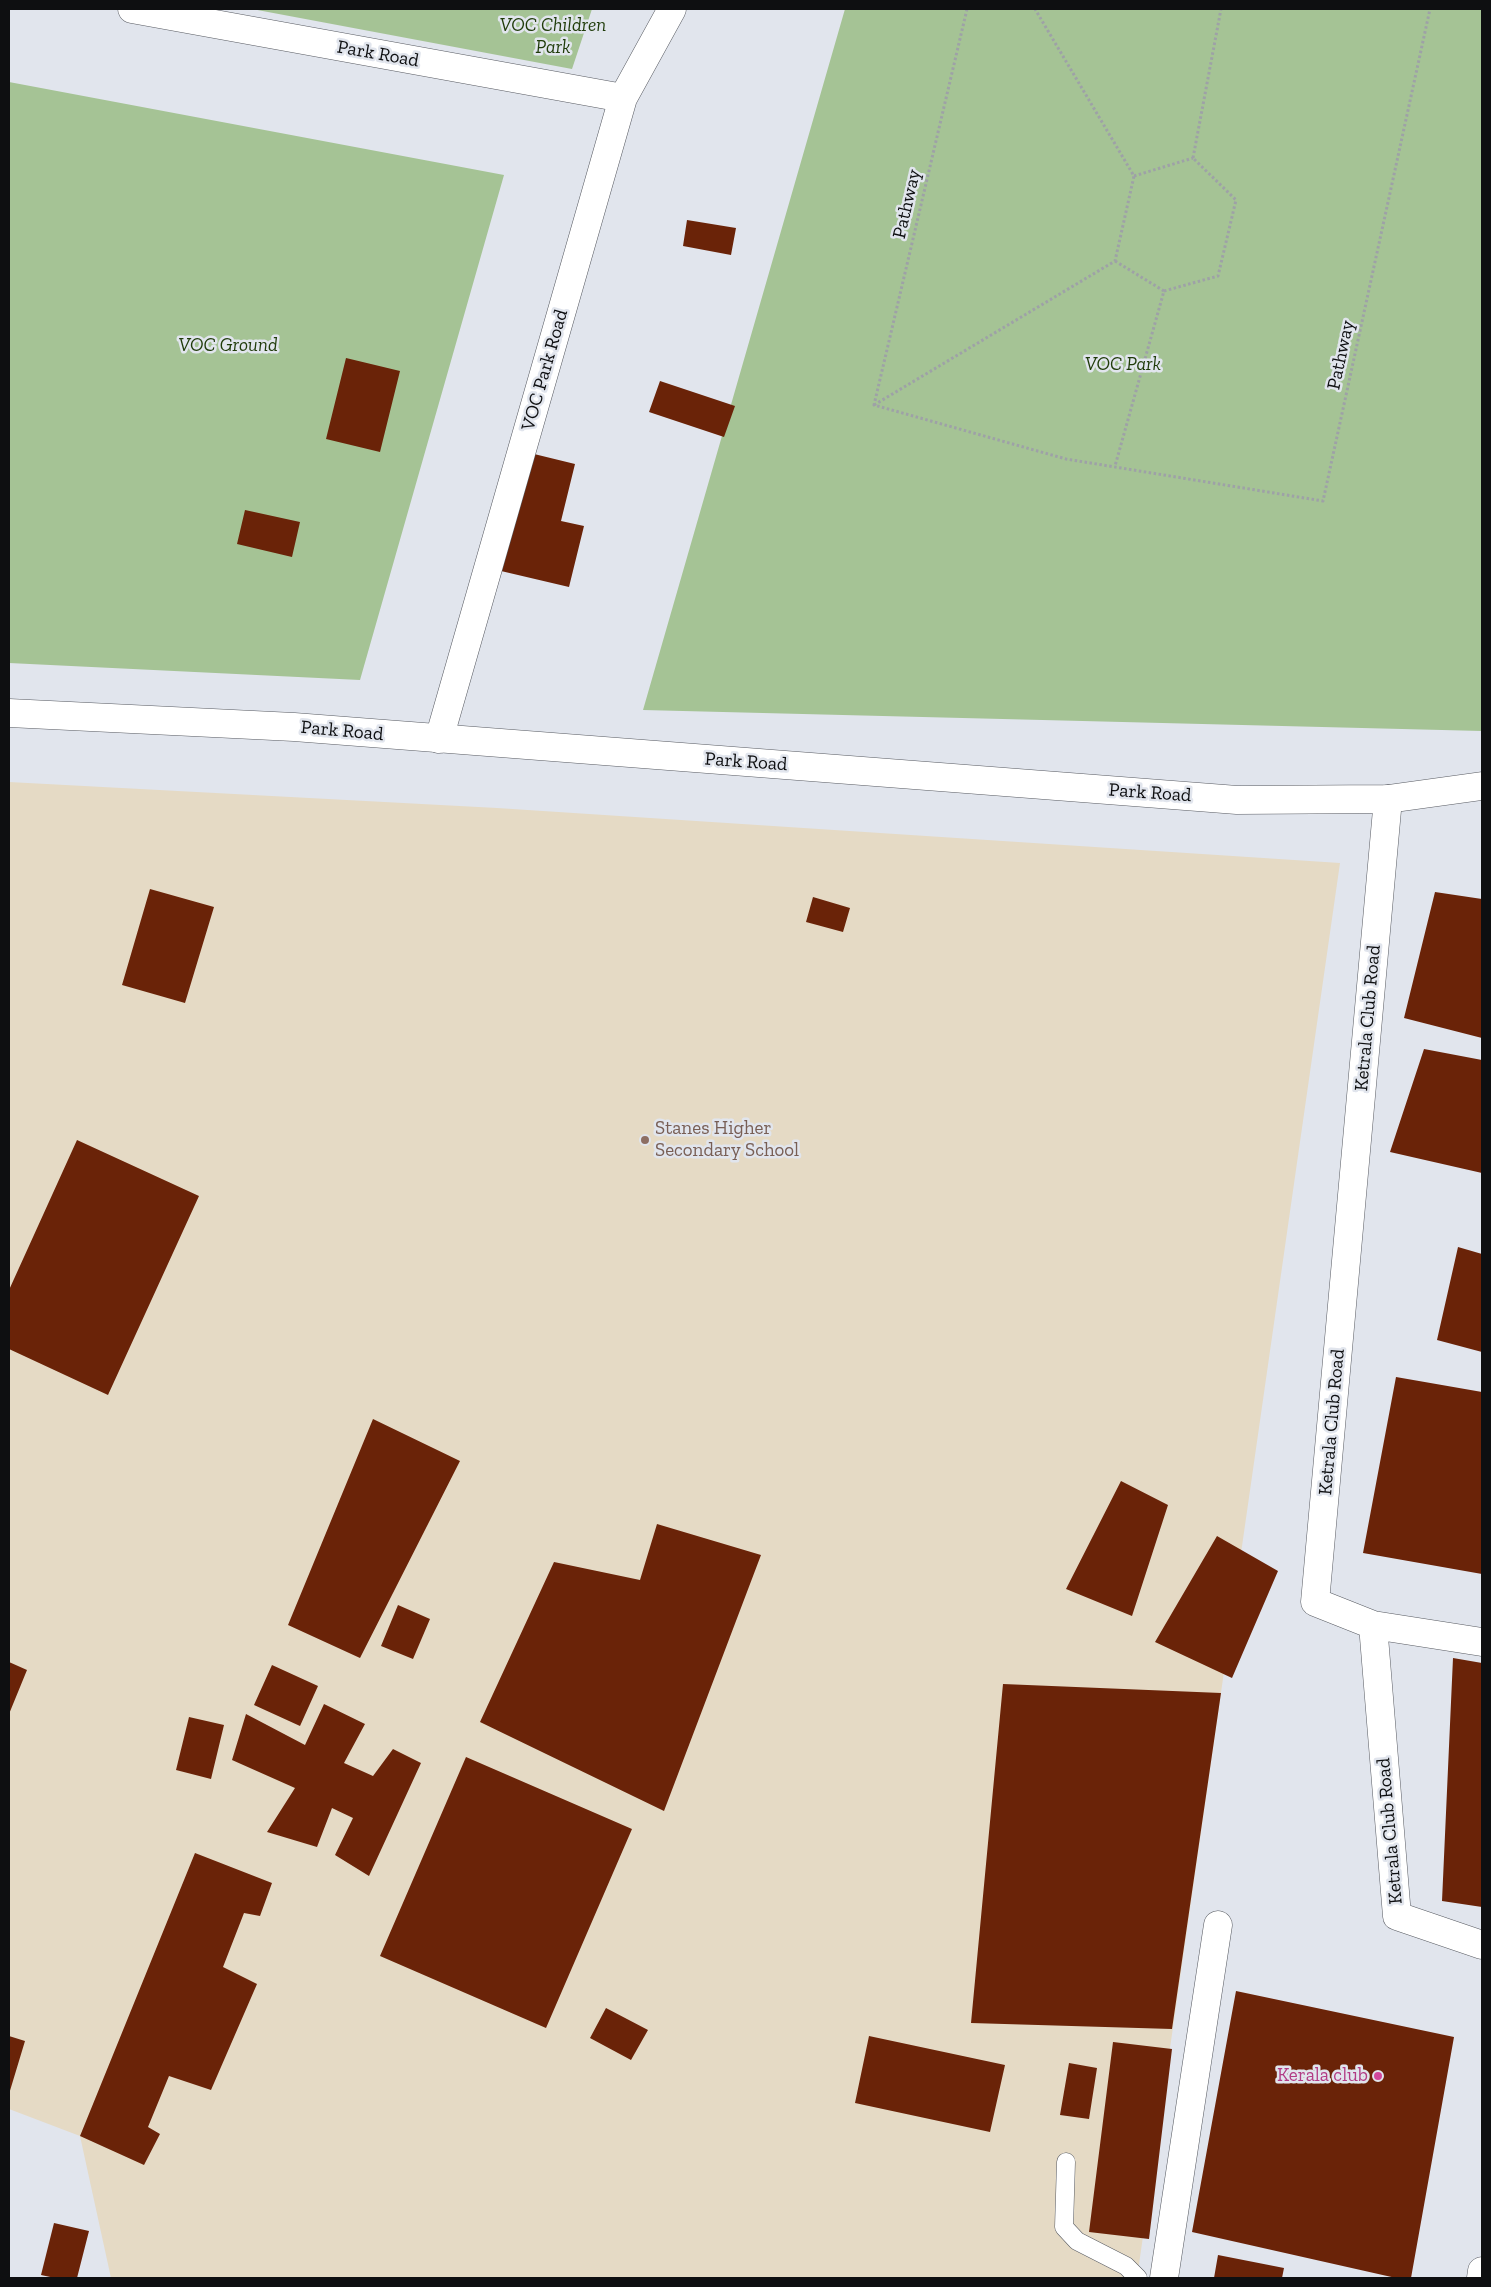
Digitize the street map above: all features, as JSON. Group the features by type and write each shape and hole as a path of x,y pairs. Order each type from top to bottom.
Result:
{"street":[{"name":"Park Road","path":"132,9 623,98"},
{"name":"VOC Park Road","path":"439,739 623,98 672,9"},
{"name":"Park Road","path":"9,713 294,727 1237,800 1388,799 1482,786"},
{"name":"Ketrala Club Road","path":"1388,799 1315,1602 1373,1625 1397,1916 1482,1944"},
{"path":"1373,1625 1482,1642"},
{"path":"1164,2278 1218,1926"},
{"path":"1481,2278 1482,2271"}],"lane":[{"path":"1066,2162 1064,2227 1077,2241 1126,2266 1138,2278"}],"path":[{"name":"Pathway","path":"967,9 874,405 1066,459 1323,501 1430,9"},
{"path":"874,405 1115,261 1134,176 1035,9"},
{"path":"1193,158 1221,9"},
{"path":"1115,261 1164,291 1218,276 1236,200 1193,158"},
{"path":"1134,176 1193,158"},
{"path":"1115,466 1164,291"}],"shaded area":[{"path":"9,782 497,808 1340,863 1137,2278 111,2278 80,2136 9,2109"}],"green space":[{"name":"VOC Children Park","path":"252,9 592,9 572,69"},
{"name":"VOC Park","path":"845,9 1482,9 1482,731 643,710"},
{"name":"VOC Ground","path":"9,82 504,175 360,680 9,663"}],"building":[{"path":"687,220 736,228 731,255 683,246"},
{"path":"346,358 400,371 380,452 326,439"},
{"path":"660,381 735,406 724,437 649,412"},
{"path":"530,453 575,464 561,521 584,526 569,587 501,571"},
{"path":"245,510 300,522 292,557 237,544"},
{"path":"150,889 214,907 185,1003 122,985"},
{"path":"1435,892 1482,899 1482,1038 1404,1018"},
{"path":"813,897 850,908 843,932 806,922"},
{"path":"1424,1049 1482,1060 1482,1173 1390,1152"},
{"path":"77,1140 199,1196 108,1395 9,1349 9,1290"},
{"path":"1458,1247 1482,1254 1482,1352 1437,1340"},
{"path":"1396,1377 1482,1392 1482,1574 1363,1553"},
{"path":"373,1419 460,1461 360,1658 288,1625"},
{"path":"1121,1481 1168,1505 1132,1616 1066,1589"},
{"path":"657,1524 761,1555 664,1811 480,1722 554,1562 640,1580"},
{"path":"1217,1536 1278,1571 1232,1678 1155,1642"},
{"path":"398,1605 430,1619 413,1659 381,1646"},
{"path":"1453,1658 1482,1663 1482,1907 1442,1901"},
{"path":"9,1662 27,1670 9,1714"},
{"path":"272,1665 318,1686 300,1726 254,1705"},
{"path":"1003,1684 1221,1693 1172,2029 971,2023"},
{"path":"324,1704 365,1724 344,1763 373,1776 393,1749 421,1763 369,1876 335,1855 353,1818 332,1808 317,1847 267,1832 295,1788 232,1760 246,1714 305,1745"},
{"path":"189,1717 224,1725 211,1779 176,1770"},
{"path":"466,1757 632,1829 546,2028 380,1956"},
{"path":"195,1853 272,1883 260,1916 244,1913 223,1967 257,1984 211,2090 169,2076 148,2127 160,2134 144,2165 80,2136"},
{"path":"1236,1991 1454,2037 1411,2278 1396,2278 1192,2232"},
{"path":"606,2008 648,2030 631,2060 590,2038"},
{"path":"9,2036 25,2041 9,2094"},
{"path":"869,2036 1005,2065 990,2132 855,2103"},
{"path":"1113,2042 1172,2049 1149,2239 1089,2232"},
{"path":"1069,2063 1097,2068 1089,2119 1060,2115"},
{"path":"54,2223 89,2231 77,2278 55,2278 41,2275"},
{"path":"1218,2255 1284,2268 1282,2278 1214,2278"}],"place":[{"name":"Stanes Higher Secondary School","path":"645,1140"},
{"name":"Kerala club","path":"1378,2076"}]}
